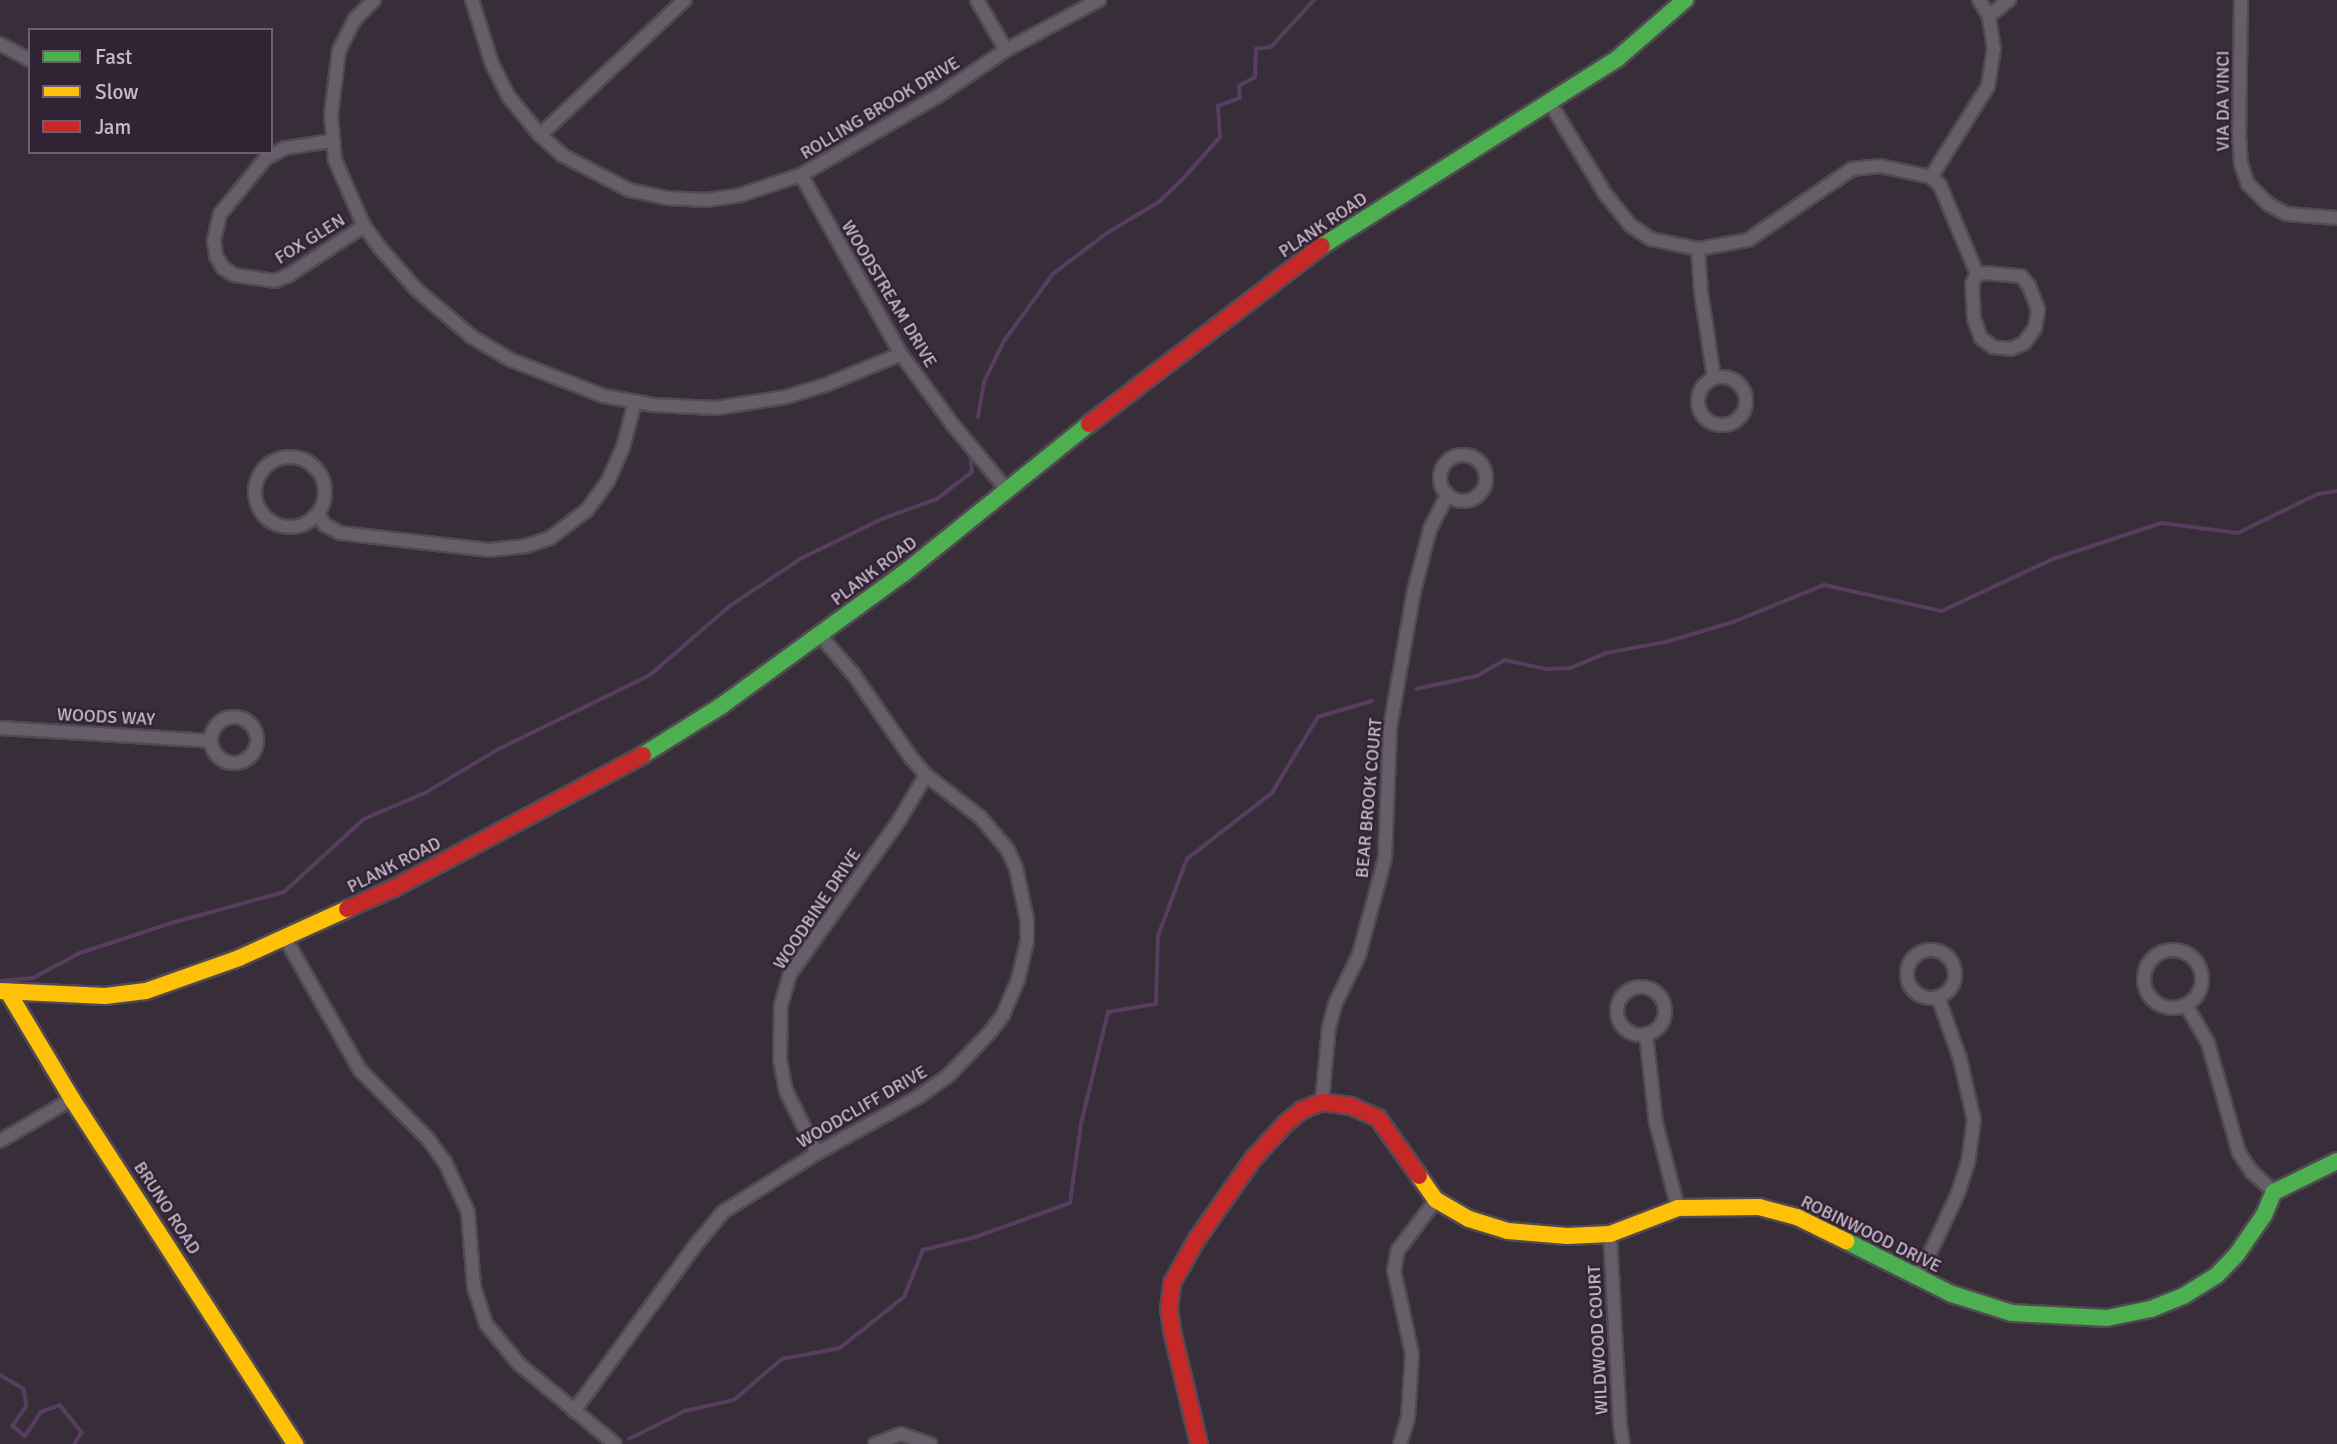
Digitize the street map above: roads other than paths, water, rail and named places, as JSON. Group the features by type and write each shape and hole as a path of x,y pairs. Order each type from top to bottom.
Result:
{"street":[{"path":"374,0 355,19 339,50 332,88 331,141 339,174 364,226 416,289 471,337 529,368 604,396 635,402 716,408 748,405 823,386 901,355"},
{"name":"ROLLING BROOK DRIVE","path":"472,0 492,64 509,97 540,135 562,155 629,190 667,198 706,200 740,195 802,175 938,96 1006,50 1098,0"},
{"path":"540,135 685,0"},
{"path":"976,0 1006,50"},
{"name":"PLANK ROAD","path":"4,992 105,996 146,991 285,939 396,887 639,758 722,706 820,635 1008,491 1155,371 1331,240 1618,58 1685,0"},
{"path":"1931,177 1988,86 1994,49 1989,16 1979,0"},
{"path":"1989,16 2009,0"},
{"name":"VIA DA VINCI","path":"2241,0 2239,135 2241,164 2248,184 2268,204 2287,214 2337,218"},
{"path":"0,44 28,59"},
{"path":"1550,103 1606,195 1630,225 1651,239 1698,249 1748,240 1852,169 1880,166 1931,177 1940,185 1977,274 1972,284 1975,319 1981,338 1993,347 2011,348 2024,343 2035,328 2038,310 2029,286 2021,276 1977,274"},
{"name":"FOX GLEN","path":"331,141 285,148 266,158 220,214 214,241 216,256 223,268 234,275 275,281 289,275 364,226"},
{"name":"WOODSTREAM DRIVE","path":"802,175 855,276 901,355 953,425 1008,491"},
{"path":"1698,249 1701,292 1714,378"},
{"path":"318,514 325,525 340,533 489,550 526,546 550,538 587,510 608,481 624,447 635,402"},
{"path":"290,457 304,460 316,468 323,480 325,494 318,514 308,523 295,528 282,527 269,521 260,512 255,499 255,486 264,468 276,460 290,457"},
{"name":"BEAR BROOK COURT","path":"1322,1102 1329,1027 1335,1004 1359,954 1385,858 1390,729 1414,591 1433,520 1448,494"},
{"name":"WOODCLIFF DRIVE","path":"574,1411 694,1247 723,1212 817,1153 918,1097 949,1075 991,1031 1003,1014 1018,980 1027,942 1027,920 1016,868 996,833 959,799 926,775 820,635"},
{"name":"WOODS WAY","path":"0,729 211,741"},
{"name":"WOODBINE DRIVE","path":"817,1153 786,1091 780,1061 781,1004 790,974 900,819 926,775"},
{"path":"285,939 360,1070 428,1139 445,1161 468,1212 474,1287 486,1324 519,1364 615,1444"},
{"path":"2175,949 2188,954 2198,963 2202,976 2200,990 2186,1005 2165,1007 2148,994 2144,973 2155,955 2175,949"},
{"name":"BRUNO ROAD","path":"4,992 295,1444"},
{"path":"1914,1278 1929,1255 1958,1192 1968,1163 1973,1132 1974,1120 1967,1084 1938,997"},
{"path":"2186,1005 2208,1043 2239,1153 2252,1172 2274,1192 2295,1179 2337,1161"},
{"path":"1646,1034 1656,1124 1678,1208"},
{"path":"0,1141 72,1099"},
{"path":"1199,1444 1173,1335 1169,1309 1172,1283 1197,1238 1253,1159 1286,1123 1302,1110 1322,1102"},
{"name":"ROBINWOOD DRIVE","path":"1322,1102 1351,1106 1378,1118 1436,1200 1469,1219 1508,1231 1567,1236 1610,1234 1678,1208 1759,1207 1797,1217 1914,1278 1952,1294 2012,1313 2090,1318 2151,1309 2185,1296 2216,1276 2237,1254 2258,1225 2274,1192"},
{"path":"1400,1444 1408,1418 1412,1354 1394,1270 1398,1250 1436,1200"},
{"name":"WILDWOOD COURT","path":"1610,1234 1623,1444"},
{"path":"875,1444 901,1434 930,1444"}],"waterway":[{"path":"978,417 984,382 1004,341 1053,274 1107,233 1159,202 1184,178 1220,137 1218,106 1240,98 1239,86 1255,77 1256,49 1271,47 1314,0"},
{"path":"0,981 33,978 80,953 168,924 284,892 364,819 425,793 497,750 650,675 730,606 802,558 882,519 937,499 972,472 971,460"},
{"path":"1416,689 1477,676 1505,660 1546,669 1571,668 1606,653 1666,642 1733,622 1824,585 1942,611 2053,559 2162,523 2238,533 2318,494 2337,491"},
{"path":"629,1439 685,1411 734,1400 782,1359 840,1348 904,1297 923,1250 976,1237 1070,1203 1081,1124 1108,1012 1156,1004 1158,936 1187,859 1272,793 1318,717 1372,701"},
{"path":"0,1375 24,1389 27,1406 13,1426 25,1436 41,1412 60,1405 82,1432 75,1444"}]}
